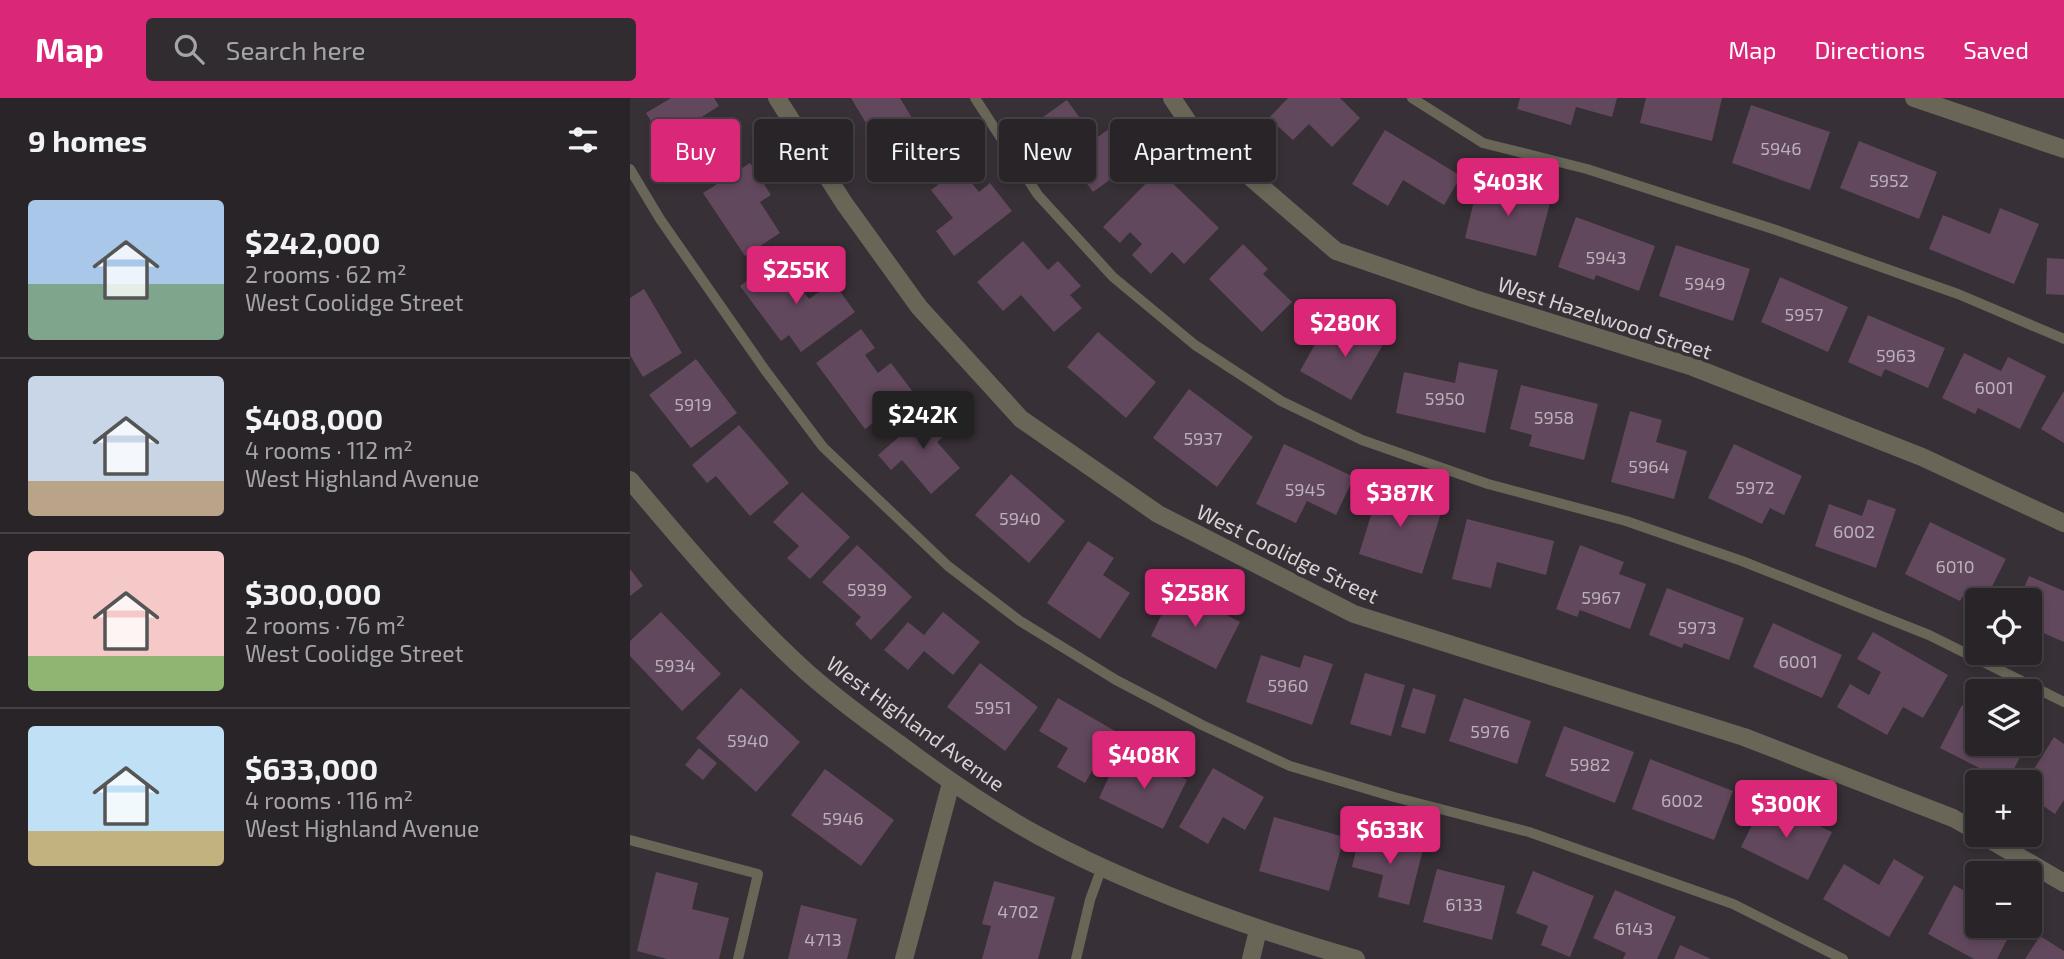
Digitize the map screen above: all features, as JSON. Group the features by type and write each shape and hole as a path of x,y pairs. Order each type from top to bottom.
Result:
{"street":[{"name":"West Coolidge Street","path":"777,98 844,203 919,307 1021,419 1158,514 1354,614 1744,737 1965,825"},
{"name":"West Hazelwood Street","path":"1172,98 1190,125 1336,251 1475,299 1693,367 1922,457 2064,523"},
{"path":"1914,98 1945,103 2064,149"},
{"name":"West Highland Avenue","path":"630,480 697,561 797,663 843,703 951,783 1039,836 1102,867 1258,930 1356,959"},
{"path":"904,959 951,783"},
{"name":"West Coolidge Street","path":"2004,847 2064,883"},
{"path":"1251,959 1258,930"}],"lane":[{"path":"975,98 1038,195 1112,278 1195,345 1281,401 1362,440 1488,484 1626,521 1742,561 1929,635 2064,702"},
{"path":"1412,98 1483,143 1587,169 1776,230 1958,295 2064,339"},
{"path":"630,169 660,219 765,370 823,447 948,566 1020,621 1116,680 1290,766 1542,836 1733,904 1843,959"},
{"path":"630,840 758,874 737,959"},
{"path":"1076,959 1090,900 1102,867"}],"building":[{"path":"671,98 714,98 719,106 701,119 651,119 651,121 646,113"},
{"path":"851,98 900,98 913,119 867,119 867,125"},
{"path":"1288,98 1340,98 1360,118 1332,147 1309,124 1293,140 1276,124 1276,119 1269,118"},
{"path":"1520,98 1617,98 1612,117 1576,107 1571,125 1517,109"},
{"path":"1646,98 1722,98 1712,141 1640,123"},
{"path":"1067,100 1081,119 1040,119"},
{"path":"1751,105 1830,132 1810,190 1732,163"},
{"path":"1110,128 1110,180 1093,192 1086,182 1096,182 1096,138"},
{"path":"1385,130 1461,176 1444,205 1403,180 1388,206 1352,184"},
{"path":"1859,141 1937,172 1919,219 1840,188"},
{"path":"750,163 754,169 754,182 762,182 771,195 760,202 780,233 745,256 703,193 720,182 740,182 740,169"},
{"path":"1479,180 1551,199 1536,256 1465,238"},
{"path":"942,182 971,182 979,192 990,183 1012,211 954,256 936,231 953,218 931,190"},
{"path":"1147,182 1171,182 1219,228 1184,264 1172,252 1151,274 1132,255 1142,244 1130,232 1120,243 1103,227"},
{"path":"2000,208 2039,224 2014,284 1929,249 1943,215 1990,234"},
{"path":"1576,217 1655,246 1639,291 1596,275 1594,280 1558,267"},
{"path":"1023,241 1048,270 1058,261 1081,286 1070,295 1082,308 1054,332 1021,295 1003,311 977,282"},
{"path":"1243,244 1268,269 1263,274 1292,302 1262,332 1209,279"},
{"path":"1676,245 1750,269 1733,321 1659,296"},
{"path":"778,258 809,299 833,282 855,312 801,352 789,335 781,341 740,286"},
{"path":"2047,258 2064,259 2064,295 2046,294"},
{"path":"1780,277 1848,307 1828,352 1761,322"},
{"path":"644,289 682,353 643,377 630,355 630,298"},
{"path":"1868,315 1945,348 1928,388 1885,369 1881,377 1848,362"},
{"path":"1357,319 1388,336 1351,400 1300,371 1322,332 1343,344"},
{"path":"861,329 875,348 865,355 878,373 891,363 913,392 865,429 816,363"},
{"path":"1098,332 1156,382 1126,418 1067,367"},
{"path":"1964,353 2001,371 2008,357 2046,376 2020,429 1978,408 1975,414 1942,398"},
{"path":"696,359 737,413 691,448 649,395"},
{"path":"1459,362 1498,370 1485,433 1396,413 1404,372 1455,383"},
{"path":"1521,385 1598,404 1584,460 1529,446 1532,435 1510,429"},
{"path":"1189,389 1253,437 1217,487 1153,438"},
{"path":"2064,391 2064,443 2041,429"},
{"path":"933,407 952,429 937,442 960,468 931,494 902,460 891,470 878,455"},
{"path":"1630,411 1662,420 1656,442 1687,451 1674,499 1611,482"},
{"path":"739,425 789,483 750,516 716,476 707,483 692,465"},
{"path":"1284,444 1354,477 1336,515 1307,501 1296,523 1256,504"},
{"path":"1734,444 1802,476 1784,515 1770,508 1762,524 1708,498"},
{"path":"1011,474 1065,521 1029,563 975,515"},
{"path":"1382,480 1420,492 1416,505 1441,513 1422,574 1359,554"},
{"path":"802,492 850,537 810,579 787,558 799,546 773,522"},
{"path":"1868,499 1896,509 1876,568 1815,546 1829,504 1862,516"},
{"path":"1467,519 1554,541 1546,575 1497,562 1491,588 1452,579"},
{"path":"1930,522 2006,559 1991,588 1965,588 1960,601 1905,574"},
{"path":"1088,541 1114,558 1103,575 1130,593 1100,639 1047,603"},
{"path":"857,545 912,597 871,640 855,624 861,617 822,582"},
{"path":"1580,545 1624,562 1619,574 1646,584 1630,629 1580,610 1577,617 1556,609"},
{"path":"630,569 643,586 630,596"},
{"path":"2029,576 2064,591 2064,642 2042,632 2042,588 2024,588"},
{"path":"1175,588 1240,622 1216,669 1151,636"},
{"path":"1667,588 1744,618 1729,660 1684,643 1682,648 1649,635"},
{"path":"661,612 721,674 682,711 630,656 630,641"},
{"path":"943,612 980,642 953,675 924,651 908,670 884,650 908,622 924,635"},
{"path":"1773,623 1842,655 1822,698 1753,667"},
{"path":"1873,632 1948,675 1923,718 1903,707 1887,735 1837,707 1850,684 1869,695 1881,672 1857,659"},
{"path":"1261,655 1300,668 1304,655 1333,664 1312,725 1246,702"},
{"path":"980,663 1038,707 1005,751 947,707"},
{"path":"1365,673 1405,685 1391,736 1350,724"},
{"path":"741,688 800,742 756,792 696,738"},
{"path":"1413,688 1436,695 1425,734 1401,727"},
{"path":"1058,698 1115,731 1085,783 1057,767 1068,748 1039,731"},
{"path":"1464,698 1531,721 1517,764 1449,741"},
{"path":"1962,705 1965,706 1965,756 2021,756 2013,770 1983,770 1940,748"},
{"path":"1564,726 1634,752 1615,803 1545,776"},
{"path":"2054,737 2064,744 2064,800 2055,814 2042,805 2042,770 2033,770"},
{"path":"699,748 717,763 703,780 685,765"},
{"path":"1137,755 1187,780 1163,829 1099,798 1114,766 1128,772"},
{"path":"1650,759 1733,791 1714,840 1632,809"},
{"path":"1213,768 1264,797 1245,830 1223,817 1208,844 1179,827"},
{"path":"825,769 894,820 861,866 791,815"},
{"path":"1765,799 1832,832 1808,880 1741,847"},
{"path":"1274,817 1344,837 1329,891 1259,871"},
{"path":"1360,833 1423,849 1409,905 1378,897 1383,875 1352,867"},
{"path":"1894,859 1924,877 1889,937 1823,899 1844,864 1879,885"},
{"path":"1437,869 1505,886 1492,940 1423,922"},
{"path":"1533,871 1594,896 1570,957 1541,945 1548,926 1516,913"},
{"path":"656,872 698,883 692,909 729,918 719,959 667,959 637,951"},
{"path":"994,881 1055,897 1038,959 982,959 991,926 982,924"},
{"path":"1954,885 1965,891 1965,938 2008,938 1997,959 1974,959 1928,934"},
{"path":"1615,890 1676,917 1657,959 1623,959 1626,953 1593,938"},
{"path":"801,905 857,919 847,959 788,959"},
{"path":"2042,937 2064,951 2064,959 2025,959 2039,938"},
{"path":"1680,945 1711,959 1674,959"}]}
